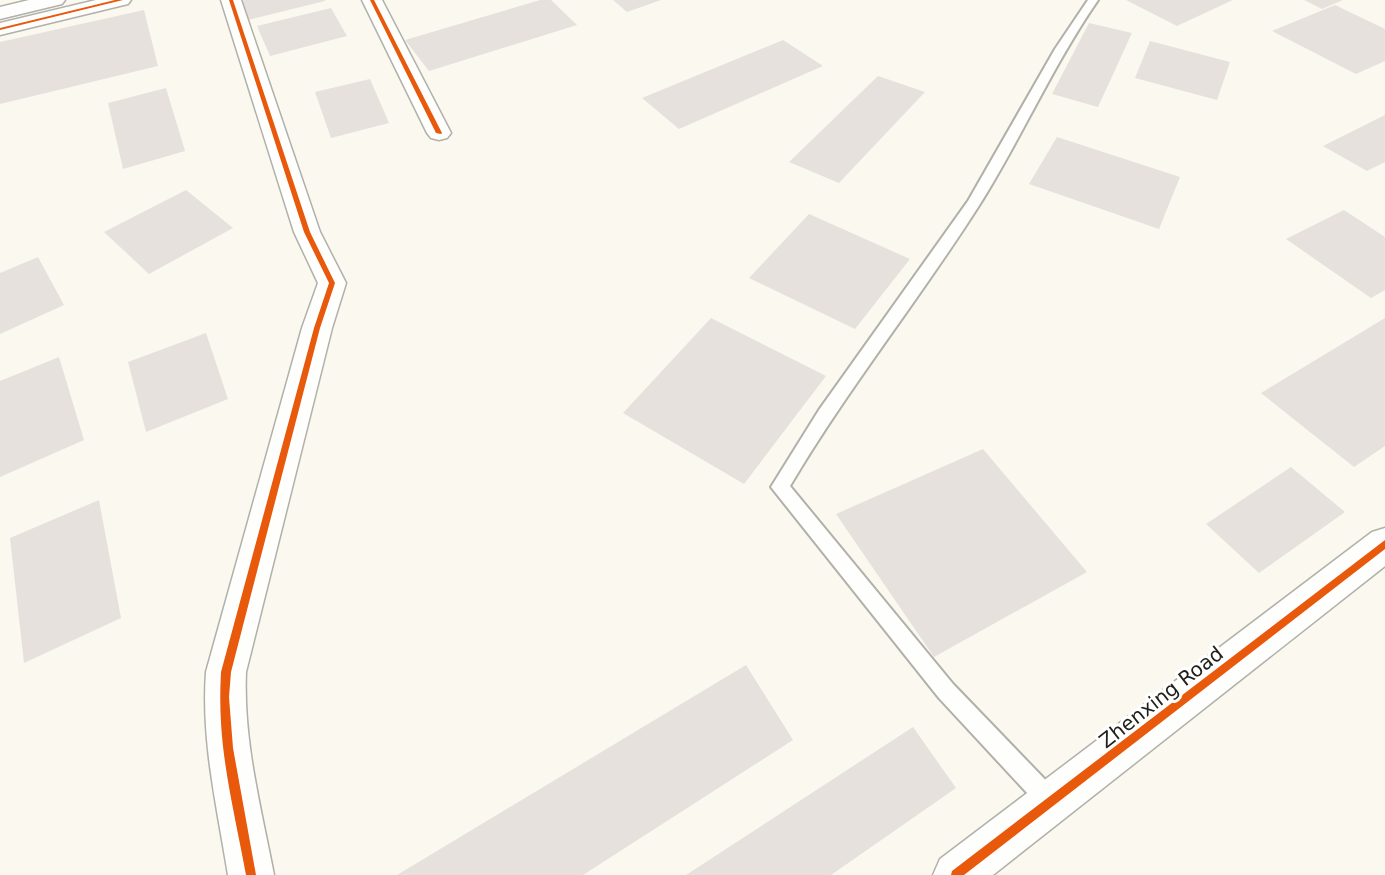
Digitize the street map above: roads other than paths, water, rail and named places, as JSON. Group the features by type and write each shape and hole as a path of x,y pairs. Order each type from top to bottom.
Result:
{"street":[{"path":"0,13 55,0"},
{"path":"0,29 121,0"},
{"path":"231,0 308,232 332,283 317,328 226,672 223,702 226,728 250,875"},
{"path":"372,0 439,133"},
{"name":"Zhenxing Road","path":"956,875 1385,544"}],"lane":[{"path":"1051,802 946,691 780,487 812,431 974,202 1071,28 1093,0"}]}
